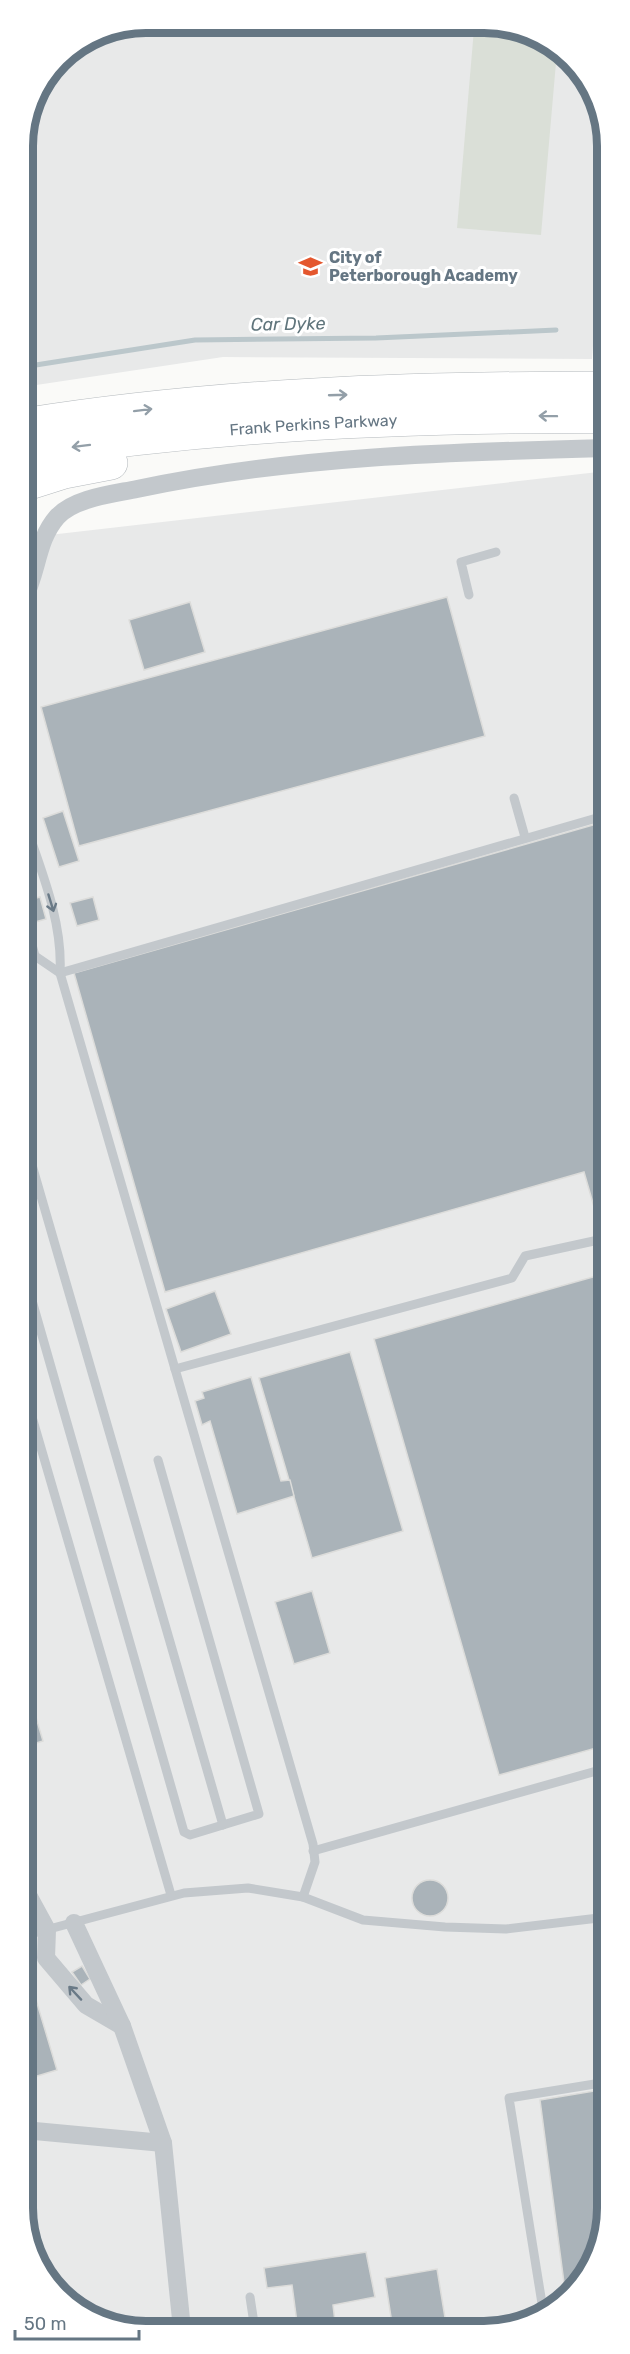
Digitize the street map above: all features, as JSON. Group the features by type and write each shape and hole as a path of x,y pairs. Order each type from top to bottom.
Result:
{"highway":[{"name":"Frank Perkins Parkway","path":"33,424 235,399 497,388 597,388"},
{"name":"Frank Perkins Parkway","path":"33,453 227,429 491,416 597,417"},
{"path":"33,482 64,472 106,464 416,419"}],"street":[{"path":"33,579 41,542 58,516 90,498 187,478 346,460 438,453 597,448"},
{"path":"33,1904 47,1930 46,1958 86,2004 122,2026"},
{"path":"74,1923 122,2026 163,2143 181,2321"},
{"path":"33,2131 163,2143"}],"lane":[{"path":"469,595 461,562 496,552"},
{"path":"514,798 525,837"},
{"path":"60,973 597,818"},
{"path":"33,846 54,910 61,949 60,973 313,1851 315,1862 303,1897"},
{"path":"33,949 35,956 60,973"},
{"path":"33,1169 223,1825"},
{"path":"175,1369 512,1278 525,1256 597,1240"},
{"path":"33,1304 184,1832 190,1835 260,1814 158,1460"},
{"path":"33,1420 171,1895"},
{"path":"313,1851 597,1771"},
{"path":"33,1934 171,1895 248,1888 303,1897 363,1920 445,1927 506,1929 597,1918"},
{"path":"542,2305 509,2098 597,2084"},
{"path":"250,2297 254,2321"}],"shaded area":[{"name":"City of Peterborough Academy","path":"138,33 492,33 513,37 541,48 553,56 574,77 591,110 597,146 597,293 592,359 223,357 33,386 33,138 39,110 48,89 56,77 77,56 103,42"},
{"path":"474,33 506,35 541,48 556,59 541,235 457,228"},
{"path":"597,472 597,2216 588,2251 574,2277 553,2298 541,2306 513,2317 484,2321 138,2321 124,2319 89,2306 71,2293 48,2265 37,2237 33,2208 33,537"}],"building":[{"path":"447,597 485,736 79,846 41,707"},
{"path":"190,602 205,652 144,670 129,620"},
{"path":"63,811 79,861 59,867 43,818"},
{"path":"597,824 597,1217 584,1172 165,1292 74,973"},
{"path":"40,897 46,919 35,922 33,899"},
{"path":"93,897 99,920 77,926 70,903"},
{"path":"597,1276 597,1748 499,1775 374,1339"},
{"path":"215,1291 231,1334 181,1352 166,1309"},
{"path":"350,1352 403,1531 312,1558 259,1378"},
{"path":"251,1377 281,1481 290,1480 294,1496 237,1514 210,1421 202,1425 195,1401 204,1398 202,1392"},
{"path":"312,1591 330,1653 294,1664 275,1602"},
{"path":"33,1707 43,1741 33,1744"},
{"path":"430,1880 443,1885 448,1898 443,1911 430,1916 417,1911 412,1898 417,1885"},
{"path":"82,1966 90,1979 81,1985 72,1972"},
{"path":"33,1990 57,2070 33,2077"},
{"path":"594,2091 597,2114 596,2223 582,2265 565,2287 540,2100"},
{"path":"366,2252 375,2297 333,2305 335,2321 297,2321 292,2285 267,2288 264,2268"},
{"path":"437,2269 446,2321 392,2321 385,2278"}],"waterway":[{"name":"Car Dyke","path":"33,365 195,340 376,338 556,330"}],"place":[{"name":"City of Peterborough Academy","path":"311,266"}]}
